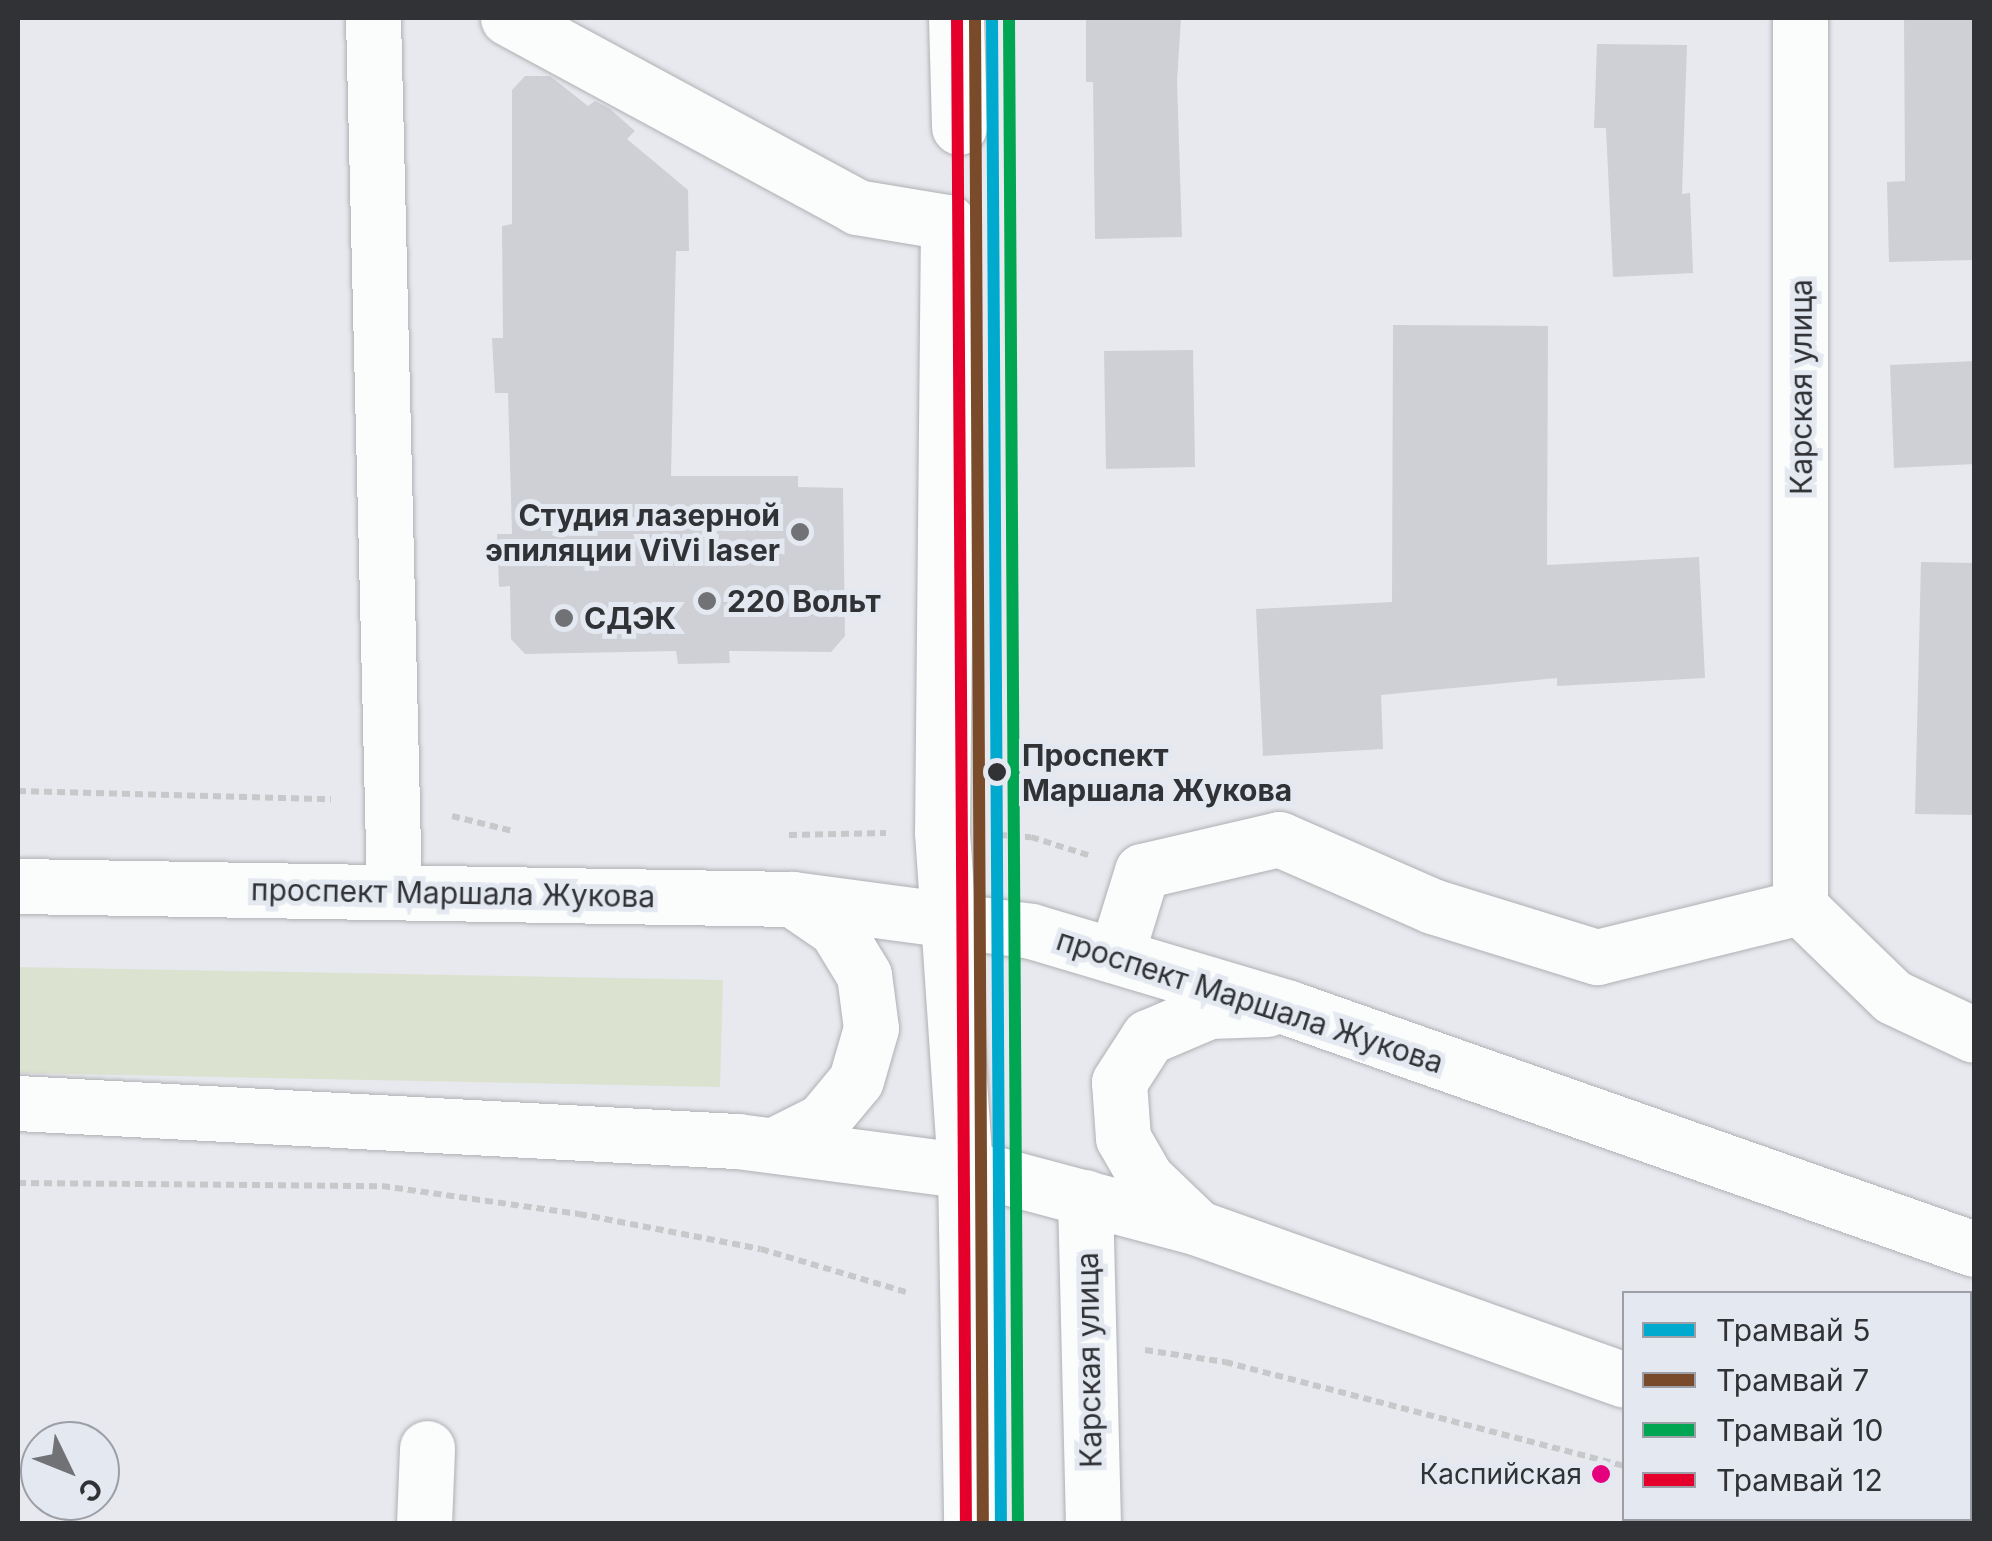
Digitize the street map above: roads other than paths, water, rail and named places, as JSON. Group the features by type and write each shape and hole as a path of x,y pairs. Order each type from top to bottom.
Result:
{"main road":[{"path":"374,18 394,892"},
{"path":"508,18 857,207 948,222 942,832 944,916 965,1170 971,1524"},
{"path":"956,18 959,127"},
{"name":"Карская улица","path":"1800,18 1800,907"},
{"path":"1116,955 1142,871 1280,840 1432,906 1597,957 1800,907 1893,997 1974,1036"},
{"name":"проспект Маршала Жукова","path":"18,886 792,899 1031,930 1289,1008 1967,1239"},
{"path":"774,1145 822,1121 845,1094 856,1080 871,1028 864,975 836,929 792,899"},
{"path":"1198,1228 1146,1178 1123,1138 1119,1082 1148,1037 1210,1012 1289,1008"},
{"path":"18,1103 774,1145 965,1170 1198,1228 1622,1379"},
{"name":"Карская улица","path":"1085,1197 1093,1524"},
{"path":"424,1524 427,1448"}],"tram line":[{"name":"12","path":"957,18 966,1524"},
{"name":"7","path":"975,18 983,1524"},
{"name":"5","path":"992,18 1001,1524"},
{"name":"10","path":"1009,18 1018,1524"}],"place":[{"name":"Студия лазерной эпиляции ViVi laser","path":"800,532"},
{"name":"220 Вольт","path":"707,601"},
{"name":"СДЭК","path":"564,618"},
{"name":"Проспект Маршала Жукова","path":"997,772"},
{"name":"Каспийская","path":"1601,1474"}]}
